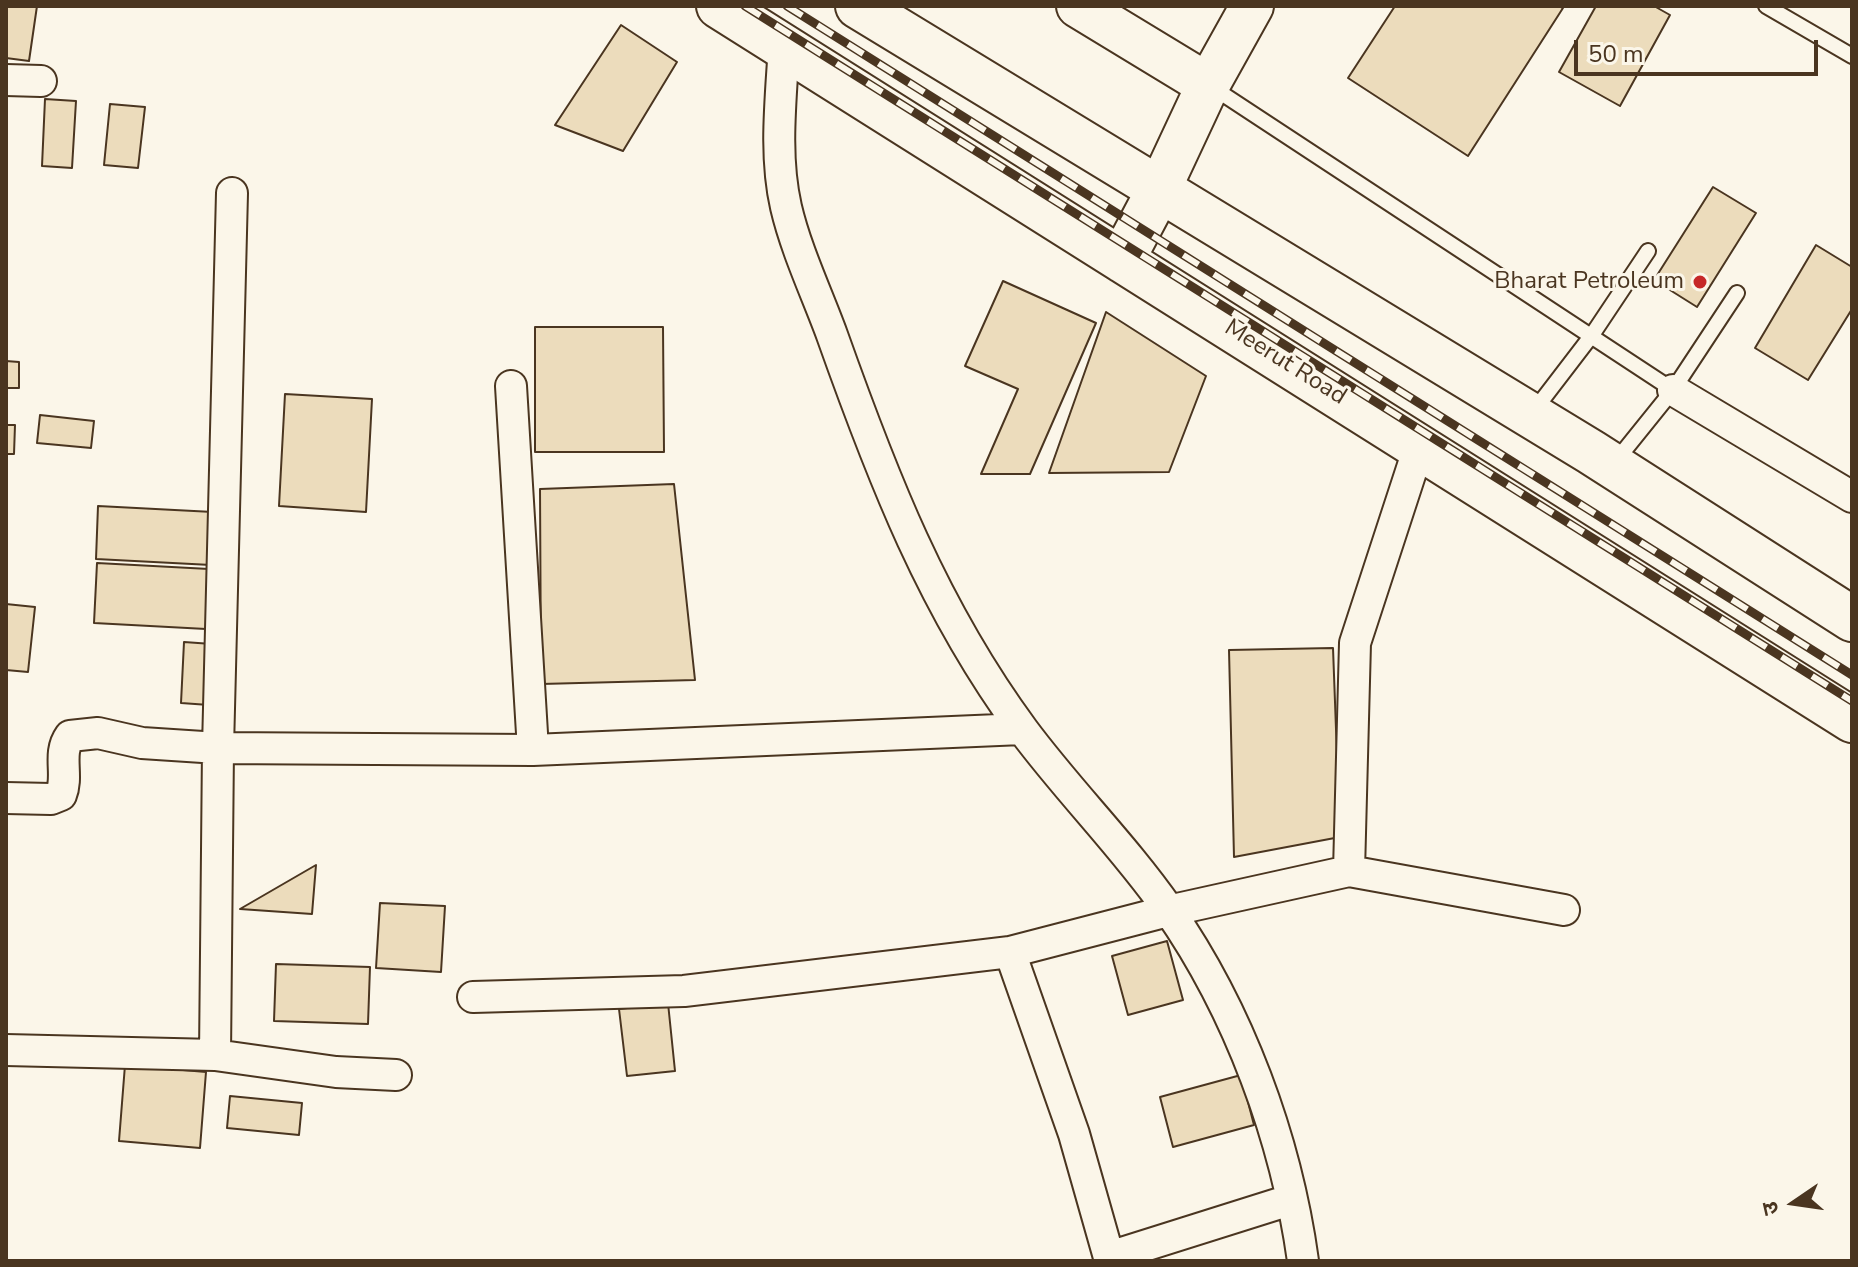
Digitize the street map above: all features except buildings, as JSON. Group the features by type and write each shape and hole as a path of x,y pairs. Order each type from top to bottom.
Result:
{"main road":[{"name":"Meerut Road","path":"719,6 1852,720"},
{"path":"858,6 1158,192 1612,465 1852,619"},
{"path":"1122,260 1158,192"}],"street":[{"path":"1078,6 1208,85"},
{"path":"1158,192 1208,85 1252,6"},
{"path":"784,45 779,133 786,207 889,493 939,601 1022,729 1168,911 1211,979 1237,1032 1273,1130 1303,1261"},
{"path":"6,80 41,81"},
{"path":"215,1055 218,748 232,193"},
{"path":"511,386 533,750"},
{"path":"1673,390 1852,497"},
{"path":"1349,871 1355,643 1419,447"},
{"path":"6,798 51,799 61,795 65,785 63,755 70,736 98,733 142,743 218,748 533,750 1022,729"},
{"path":"473,997 684,991 1010,952 1168,911 1349,871 1564,910"},
{"path":"1010,952 1074,1134 1110,1259 1290,1200"},
{"path":"6,1050 215,1055 336,1072 396,1075"}],"lane":[{"path":"1766,6 1783,10 1852,56"},
{"path":"1208,85 1673,390"},
{"path":"1530,416 1592,335 1648,251"},
{"path":"1612,465 1673,390 1737,293"}],"railway":[{"path":"745,6 1852,701"},
{"path":"787,6 1852,675"}],"place":[{"name":"Bharat Petroleum","path":"1700,282"}]}
